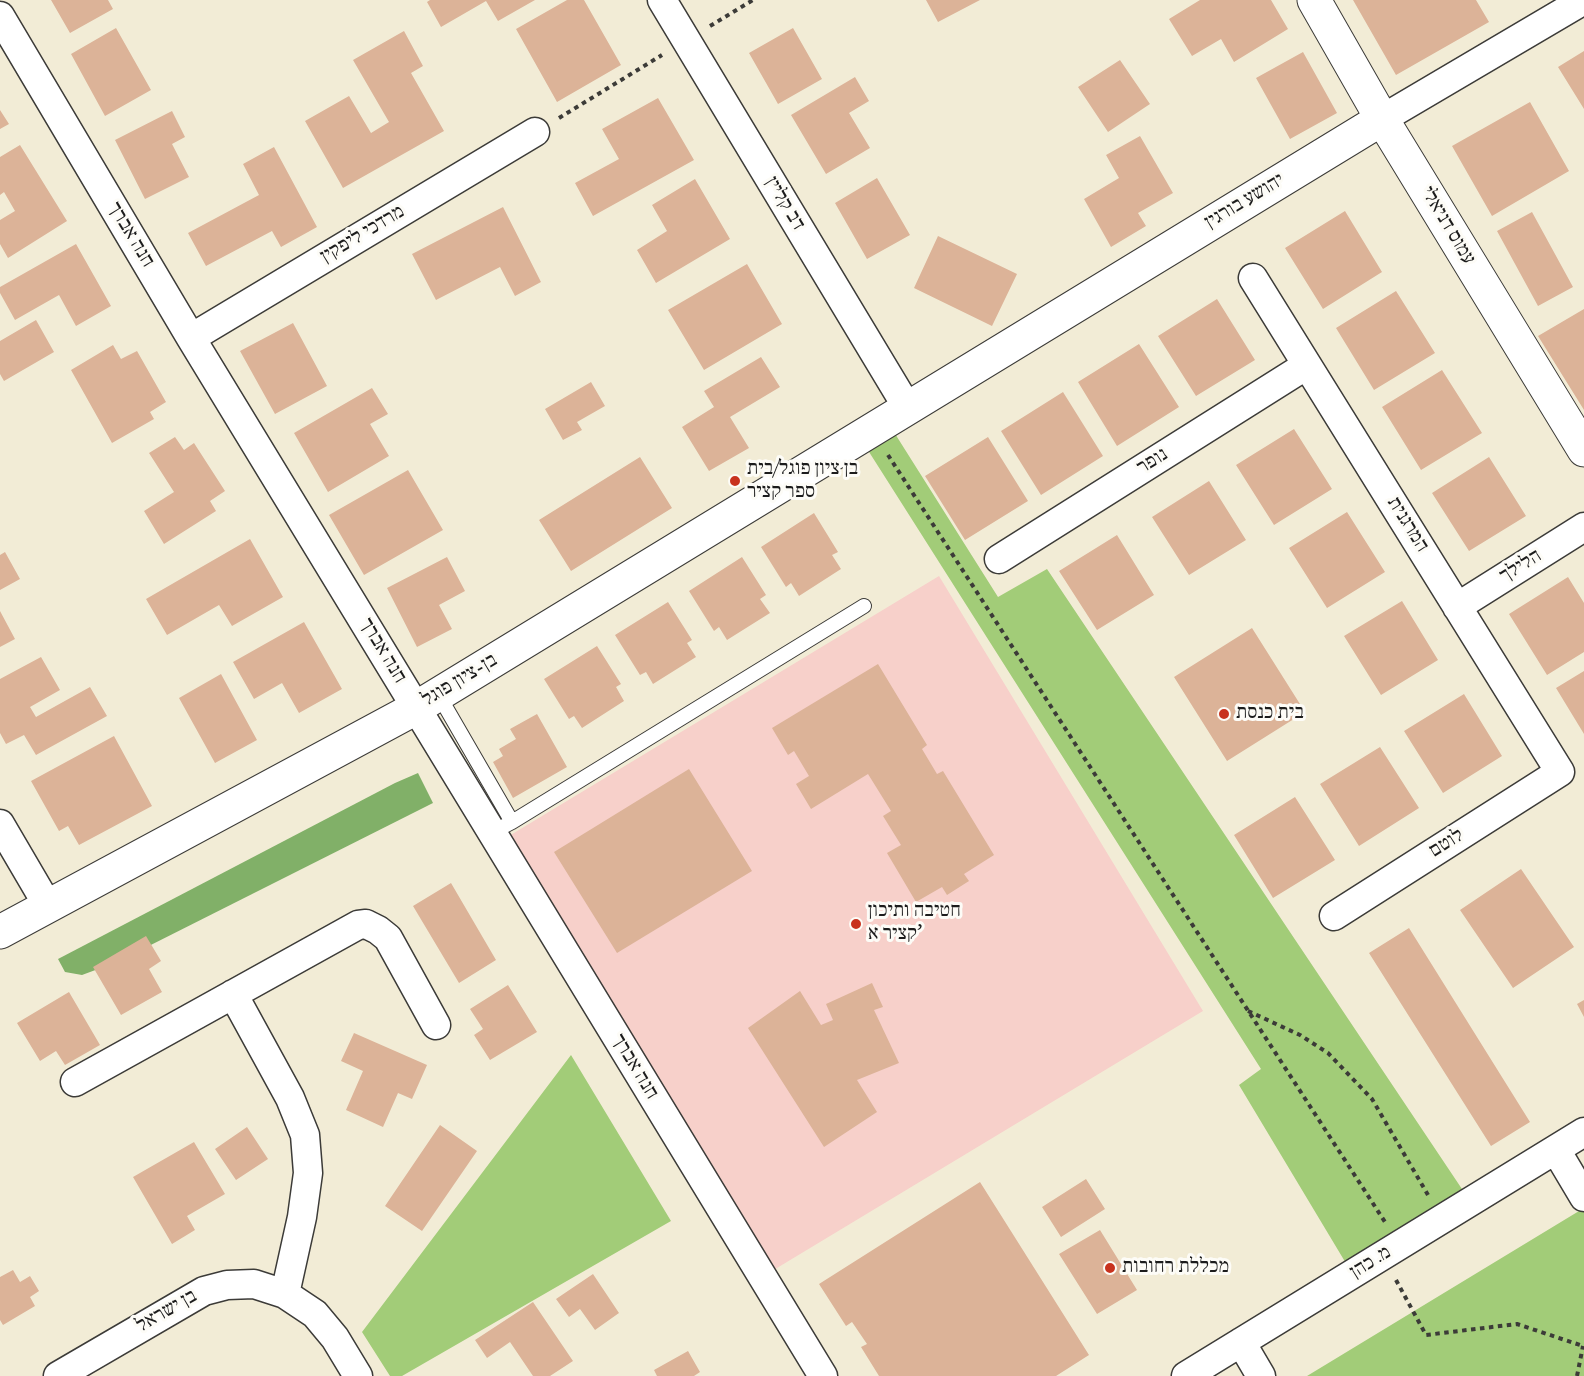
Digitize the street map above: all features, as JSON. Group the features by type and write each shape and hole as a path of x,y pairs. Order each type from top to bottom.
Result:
{"street":[{"name":"דב קליין","path":"662,0 907,407"},
{"name":"עמוס דניאלי","path":"1314,0 1382,119 1584,450"},
{"name":"יהושע בורגין","path":"907,407 1382,119 1584,0"},
{"name":"חנה אברך","path":"0,16 191,338 427,701 823,1376"},
{"name":"מרדכי ליפקין","path":"191,338 535,132"},
{"name":"המרגנית","path":"1253,278 1560,772"},
{"name":"נופר","path":"999,559 1307,365"},
{"name":"בן-ציון פוגל","path":"0,932 427,701 907,407"},
{"name":"הלילך","path":"1457,607 1584,527"},
{"name":"לוטם","path":"1334,916 1560,772"},
{"path":"0,825 48,906"},
{"path":"75,1082 358,925 366,924 388,938 436,1024"},
{"path":"233,994 290,1098 305,1135 308,1173 302,1217 285,1294"},
{"name":"מ. כהן","path":"1186,1376 1584,1132"},
{"path":"1556,1149 1584,1197"},
{"name":"בן ישראל","path":"58,1376 204,1291 227,1285 254,1284 285,1294 315,1314 335,1338 358,1376"},
{"path":"1241,1342 1261,1376"}],"lane":[{"path":"501,827 864,606"}],"path":[{"path":"535,132 753,0"},
{"path":"872,430 1248,1011 1391,1250 1426,1335 1517,1324 1584,1346 1578,1376"},
{"path":"1248,1011 1300,1035 1328,1053 1372,1099 1442,1219"}],"shaded area":[{"name":"חטיבה ותיכון קציר א'","path":"939,576 1203,1011 772,1271 509,836"}],"green space":[{"path":"892,429 998,597 1047,569 1466,1195 1350,1270 1239,1085 1261,1069 864,444"},
{"path":"418,773 433,803 117,962 82,975 65,972 58,959"},
{"path":"571,1055 671,1221 402,1376 390,1376 362,1332"},
{"path":"1584,1208 1584,1376 1307,1376"}],"building":[{"path":"51,0 108,0 113,9 70,33"},
{"path":"430,0 535,0 498,21 486,1 441,27 427,2"},
{"path":"567,0 584,0 621,65 557,102 516,29"},
{"path":"926,0 980,0 938,22"},
{"path":"1200,0 1271,0 1288,29 1234,62 1221,39 1192,56 1169,19"},
{"path":"1353,0 1476,0 1489,22 1396,75"},
{"path":"116,28 151,90 105,116 71,54"},
{"path":"793,28 822,79 778,104 749,53"},
{"path":"404,31 423,66 411,73 444,131 343,188 305,121 349,96 371,133 389,122 353,60"},
{"path":"1584,51 1584,109 1558,67"},
{"path":"1303,52 1337,113 1290,139 1256,78"},
{"path":"1120,60 1150,104 1108,132 1078,87"},
{"path":"855,77 869,101 849,113 870,148 826,174 791,115"},
{"path":"658,98 694,160 593,216 575,183 619,159 602,129"},
{"path":"1530,102 1569,171 1492,216 1452,146"},
{"path":"0,110 9,124 0,129"},
{"path":"172,111 185,137 172,144 189,177 145,199 115,140"},
{"path":"1140,136 1173,193 1138,213 1146,226 1111,247 1084,199 1119,178 1106,155"},
{"path":"20,145 67,221 8,258 0,244 0,220 15,211 4,192 0,195 0,157"},
{"path":"274,147 317,227 281,247 272,231 206,266 188,233 259,195 243,164"},
{"path":"877,178 910,235 867,259 835,203"},
{"path":"695,179 730,239 656,283 637,250 667,231 652,205"},
{"path":"503,207 541,282 515,296 500,267 436,300 412,254"},
{"path":"1345,211 1382,272 1323,309 1285,248"},
{"path":"1532,212 1573,287 1538,306 1497,231"},
{"path":"938,236 1017,274 992,326 914,288"},
{"path":"76,244 111,306 76,326 59,295 15,320 0,293 0,287"},
{"path":"747,264 782,324 704,370 668,310"},
{"path":"1396,291 1435,353 1374,390 1336,328"},
{"path":"1217,299 1255,360 1196,396 1158,336"},
{"path":"1584,309 1584,410 1538,336"},
{"path":"36,320 54,352 4,381 0,374 0,341"},
{"path":"293,323 327,386 275,414 240,351"},
{"path":"1139,344 1179,407 1117,446 1078,382"},
{"path":"113,345 121,359 137,351 166,402 150,412 154,419 112,443 71,370"},
{"path":"761,357 780,387 730,417 749,448 709,471 682,427 714,407 704,391"},
{"path":"1442,370 1482,433 1421,470 1382,407"},
{"path":"591,382 605,406 577,422 582,430 563,440 545,409"},
{"path":"372,388 388,414 370,424 389,456 328,492 294,433"},
{"path":"1063,392 1103,456 1041,495 1001,431"},
{"path":"1294,429 1332,489 1274,525 1236,465"},
{"path":"175,437 184,450 194,443 225,491 210,501 216,511 164,544 144,511 174,492 149,453"},
{"path":"988,437 1028,501 965,540 925,476"},
{"path":"640,457 672,508 571,571 539,520"},
{"path":"1489,457 1526,516 1469,551 1432,493"},
{"path":"408,470 443,530 364,575 329,515"},
{"path":"1209,481 1246,540 1189,575 1152,517"},
{"path":"1347,512 1385,572 1327,608 1289,548"},
{"path":"814,513 838,552 832,555 841,569 799,596 791,583 786,587 761,547"},
{"path":"1117,535 1154,595 1097,630 1059,571"},
{"path":"250,539 283,597 232,626 219,605 167,635 146,599"},
{"path":"5,552 20,579 0,590 0,555"},
{"path":"447,557 465,591 439,605 452,629 417,647 387,588"},
{"path":"742,557 766,595 760,599 770,613 727,640 719,627 714,631 689,591"},
{"path":"1568,577 1584,603 1584,652 1547,675 1509,614"},
{"path":"1402,601 1438,660 1381,695 1344,636"},
{"path":"668,602 692,640 687,643 696,657 653,684 646,672 640,675 615,635"},
{"path":"0,611 15,639 0,647"},
{"path":"304,622 342,689 299,713 282,683 254,699 233,662"},
{"path":"1252,628 1305,712 1227,761 1174,677"},
{"path":"597,646 621,684 616,687 624,701 582,728 574,716 569,719 544,679"},
{"path":"41,657 60,690 30,707 36,717 90,687 107,716 36,755 24,735 6,744 0,733 0,679"},
{"path":"878,664 927,745 922,749 937,774 943,771 994,855 964,874 969,881 947,895 942,887 916,902 887,853 901,845 883,816 891,811 868,774 811,809 796,784 809,776 794,751 788,755 772,728"},
{"path":"1584,671 1584,734 1556,688"},
{"path":"221,674 257,740 215,763 179,698"},
{"path":"1464,694 1502,756 1443,793 1404,731"},
{"path":"537,714 567,767 513,798 493,762 503,756 499,749 516,739 510,729"},
{"path":"114,736 152,806 79,845 68,826 59,831 31,781"},
{"path":"1380,747 1419,808 1359,846 1320,784"},
{"path":"689,769 752,871 617,953 554,852"},
{"path":"1295,797 1335,860 1273,898 1234,835"},
{"path":"1521,869 1574,947 1513,988 1460,910"},
{"path":"451,883 496,960 459,983 413,906"},
{"path":"1409,928 1530,1122 1491,1146 1369,953"},
{"path":"146,936 161,961 149,969 162,992 121,1015 93,967"},
{"path":"872,983 883,1007 874,1010 899,1063 857,1080 877,1112 824,1147 748,1028 800,991 821,1025 833,1020 826,1004"},
{"path":"508,985 537,1032 490,1060 474,1035 483,1029 470,1009"},
{"path":"69,992 100,1045 65,1065 56,1051 40,1061 17,1023"},
{"path":"1584,1000 1584,1017 1577,1004"},
{"path":"354,1033 427,1065 412,1099 398,1093 383,1127 346,1110 363,1071 341,1061"},
{"path":"440,1125 477,1151 422,1231 385,1206"},
{"path":"247,1127 268,1159 236,1180 215,1149"},
{"path":"194,1142 225,1194 187,1216 195,1230 172,1244 133,1177"},
{"path":"1086,1179 1105,1209 1061,1237 1042,1207"},
{"path":"980,1182 1089,1355 1056,1376 879,1376 861,1347 867,1344 852,1322 846,1326 819,1284"},
{"path":"1100,1230 1137,1290 1097,1314 1059,1254"},
{"path":"13,1270 20,1282 30,1276 39,1291 30,1297 35,1306 3,1325 0,1320 0,1277"},
{"path":"593,1274 619,1313 595,1330 580,1309 569,1317 556,1299"},
{"path":"533,1302 573,1361 550,1376 533,1376 510,1342 487,1358 475,1340"},
{"path":"688,1351 700,1372 694,1376 657,1376 654,1370"}],"place":[{"name":"בן ציון פוגל/בית ספר קציר","path":"735,481"},
{"name":"בית כנסת","path":"1224,714"},
{"name":"חטיבה ותיכון קציר א'","path":"856,924"},
{"name":"מכללת רחובות","path":"1110,1268"}]}
